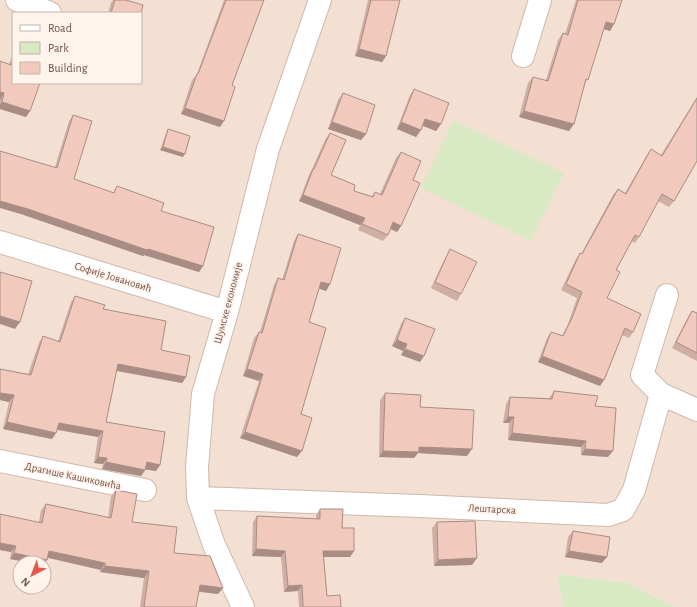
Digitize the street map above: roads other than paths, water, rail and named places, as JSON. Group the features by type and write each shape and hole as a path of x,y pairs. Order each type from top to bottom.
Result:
{"street":[{"path":"17,0 47,12"},
{"name":"Шумске економије","path":"244,607 214,545 198,498 197,467 203,394 227,312 268,149 320,0"},
{"path":"523,56 540,0"},
{"name":"Софије Јовановић","path":"0,242 227,312"},
{"path":"667,295 642,375 661,394 697,410"},
{"name":"Лештарска","path":"198,498 608,515 623,510 634,490 661,394"},
{"name":"Драгише Кашиковића","path":"0,460 145,490"}]}
